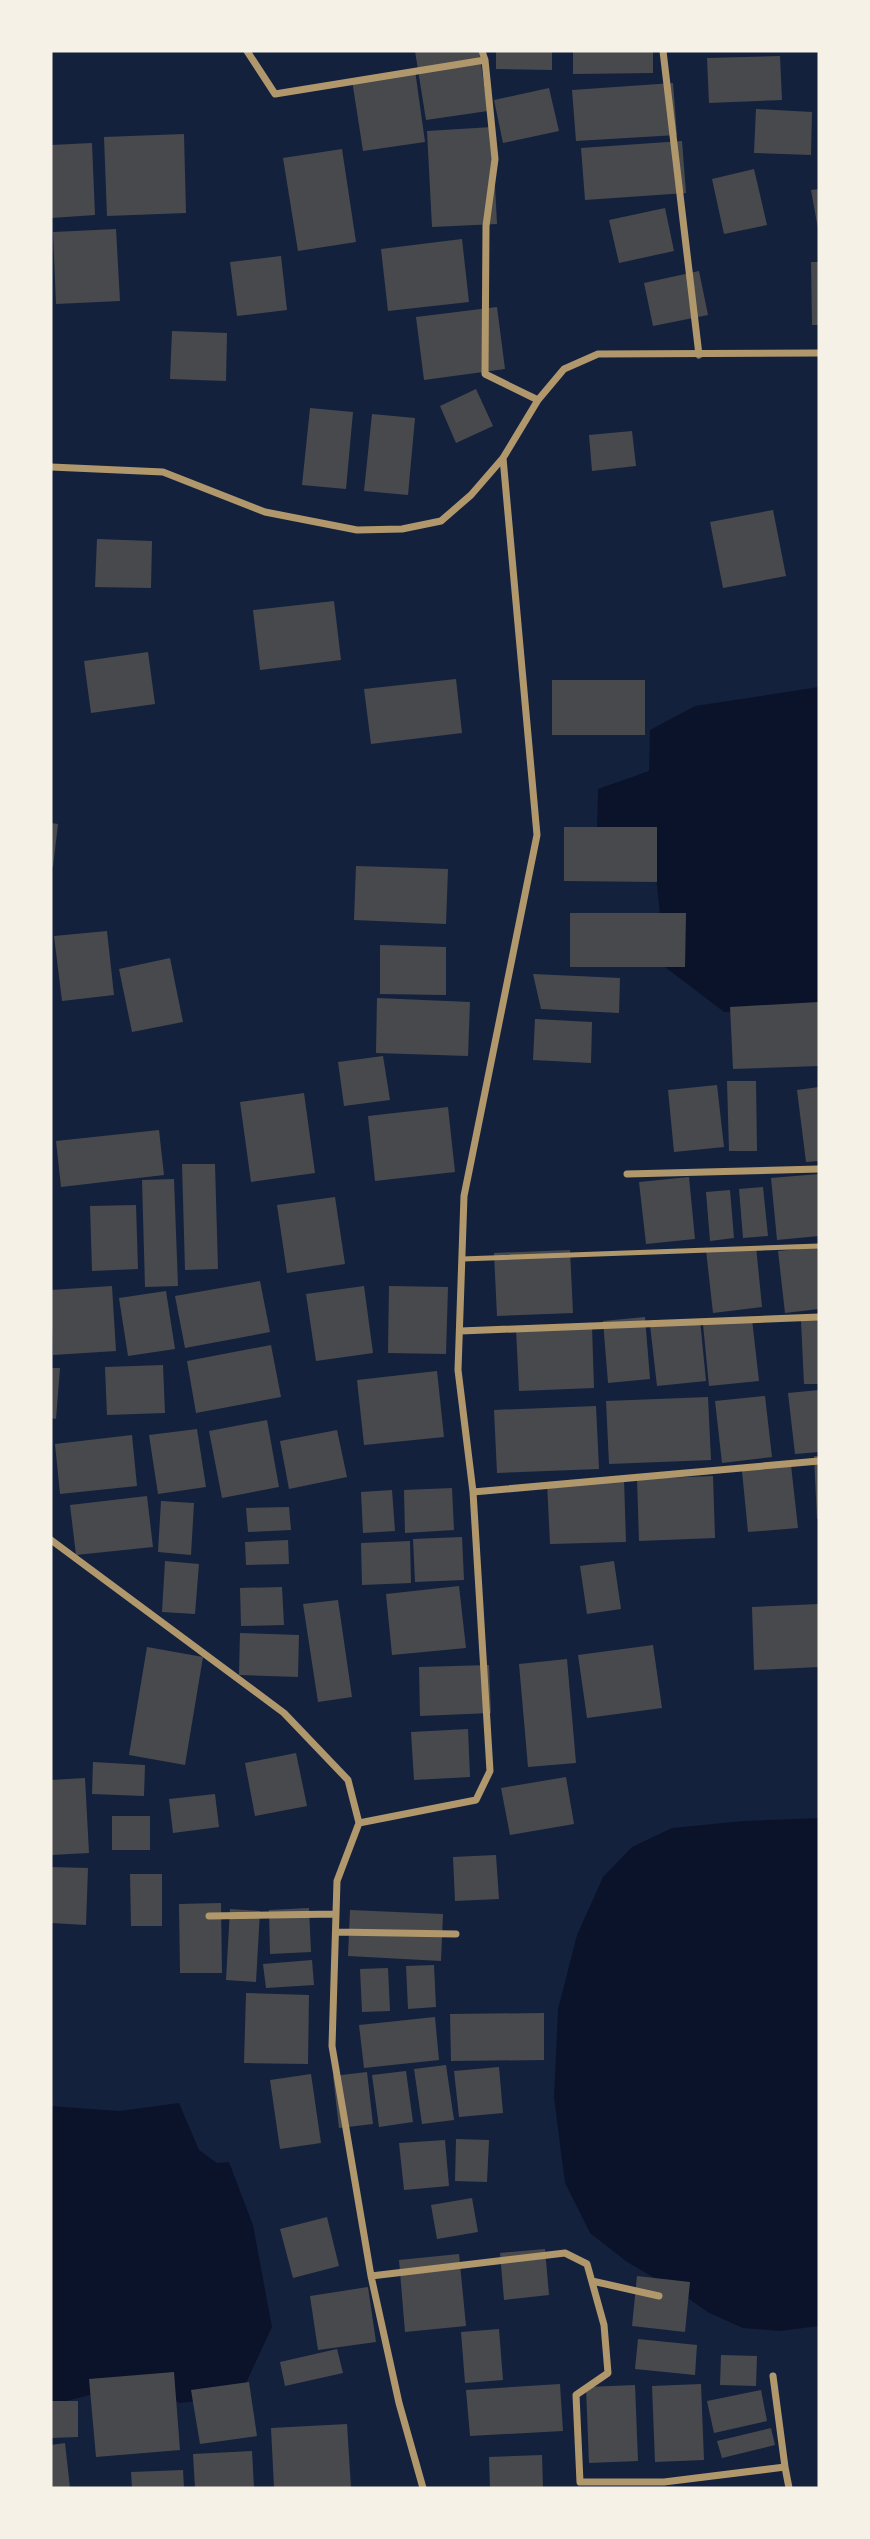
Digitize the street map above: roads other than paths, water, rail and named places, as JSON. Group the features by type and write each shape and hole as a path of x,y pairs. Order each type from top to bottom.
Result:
{"street":[{"path":"247,51 275,94 485,60"},
{"path":"482,51 495,159 485,226 485,374 538,400"},
{"path":"663,51 699,355"},
{"path":"51,467 163,472 265,512 357,530 402,529 441,521 471,495 503,458 538,400 564,369 598,354 819,353"},
{"path":"359,1823 476,1800 490,1771 473,1492 458,1370 464,1196 537,835 503,458"},
{"path":"627,1174 819,1169"},
{"path":"460,1331 819,1317"},
{"path":"473,1492 819,1461"},
{"path":"51,1540 284,1713 348,1780 359,1823 337,1881 332,2046 371,2276 399,2403 423,2488"},
{"path":"209,1916 336,1914"},
{"path":"335,1932 456,1934"},
{"path":"371,2276 565,2253 587,2264 604,2325 608,2373 576,2395 580,2482 584,2485 664,2482 785,2467"},
{"path":"592,2281 659,2296"},
{"path":"773,2376 789,2488"}],"lane":[{"path":"462,1258 819,1246"}],"water":[{"path":"819,687 819,1015 724,1012 665,967 655,865 597,829 598,789 649,771 650,730 695,706"},
{"path":"819,1818 819,2326 780,2331 743,2328 709,2313 627,2262 590,2233 565,2183 554,2098 558,2009 577,1935 603,1877 632,1847 672,1828 743,1821"},
{"path":"179,2103 199,2150 217,2163 229,2162 253,2225 272,2327 240,2396 180,2403 132,2384 51,2405 51,2106 119,2111"}]}
